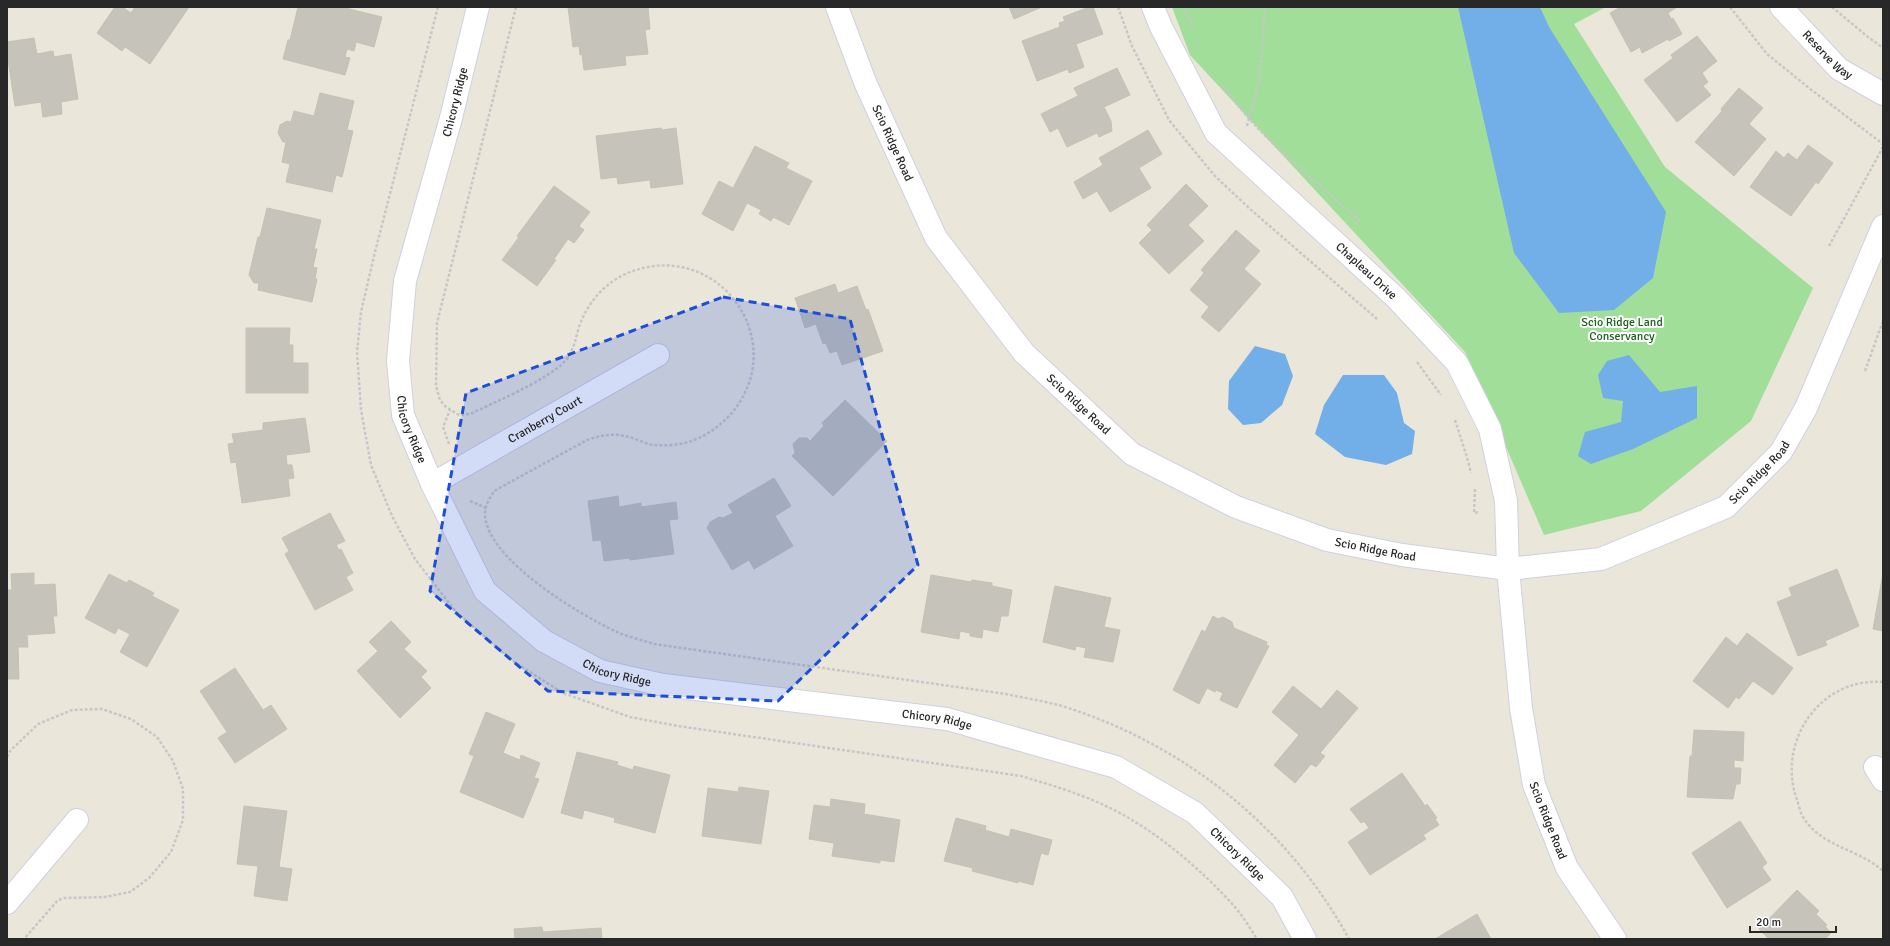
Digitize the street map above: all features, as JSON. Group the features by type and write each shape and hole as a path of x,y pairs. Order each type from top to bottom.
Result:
{"street":[{"name":"Chicory Ridge","path":"478,7 451,118 405,281 398,361 403,415 432,484 485,591 544,641 600,671 664,684 947,718 1116,767 1195,813 1282,897 1305,939"},
{"name":"Scio Ridge Road","path":"837,7 865,82 936,238 1024,353 1132,454 1236,507 1327,540 1402,555 1508,569 1601,560 1726,507 1781,452 1806,408 1883,226"},
{"name":"Chapleau Drive","path":"1153,7 1161,27 1216,133 1396,298 1457,364 1490,429 1506,507 1508,569"},
{"name":"Reserve Way","path":"1781,7 1839,69 1883,94"},
{"name":"Cranberry Court","path":"432,484 658,355"},
{"name":"Scio Ridge Road","path":"1508,569 1520,708 1534,785 1568,868 1615,939"},
{"path":"7,903 77,820"}],"path":[{"path":"438,7 374,256 361,312 357,352 361,410 371,465 392,516 415,559 456,612 511,660 564,693 630,717 678,726 1021,776 1056,787 1111,808 1148,830 1197,868 1235,907 1257,939"},
{"path":"516,7 438,323 436,386 440,400 446,407 459,415 470,414 554,372 573,350 584,315 590,303 610,282 633,271 660,265 684,267 713,280 734,299 747,320 753,342 753,364 749,386 735,408 718,428 693,441 653,445 623,435 604,435 587,440 494,491 487,502 485,512 486,522 494,539 510,559 550,593 587,617 619,633 654,644 1006,694 1061,706 1109,723 1151,743 1209,778 1245,807 1284,846 1311,878 1338,918 1349,939"},
{"path":"1118,7 1132,46 1168,120 1216,176 1378,320"},
{"path":"1185,7 1194,30"},
{"path":"1239,153 1260,78 1265,7"},
{"path":"1730,7 1767,54 1883,144"},
{"path":"1832,7 1883,48"},
{"path":"1222,84 1260,133 1359,220 1317,267"},
{"path":"1829,246 1883,147"},
{"path":"1865,371 1883,321"},
{"path":"1414,358 1442,396"},
{"path":"1452,413 1472,476"},
{"path":"1473,483 1475,490 1474,513 1506,507"},
{"path":"1883,682 1868,681 1847,687 1823,701 1804,722 1794,744 1790,772 1794,792 1803,817 1821,837 1841,849 1866,860 1883,871"},
{"path":"7,757 10,751 38,724 72,710 102,709 131,719 157,737 173,761 183,789 183,820 171,852 149,878 130,892 105,897 64,898 58,900 24,939"}],"highlighted area":[{"path":"723,297 850,319 918,565 778,701 548,691 430,591 466,393"}],"green space":[{"name":"Scio Ridge Land Conservancy","path":"1172,7 1606,7 1574,24 1665,167 1813,288 1751,421 1641,511 1544,535 1465,352 1190,55"}],"water":[{"path":"1458,7 1540,7 1549,27 1666,212 1653,278 1614,310 1559,313 1514,253"},
{"path":"1255,346 1285,354 1293,376 1282,405 1261,423 1243,425 1228,409 1229,381"},
{"path":"1629,355 1660,392 1697,386 1697,418 1633,449 1591,464 1578,456 1585,432 1621,422 1623,401 1603,398 1598,375 1607,361"},
{"path":"1343,375 1384,375 1397,393 1404,423 1415,431 1412,454 1386,465 1345,457 1315,434 1324,405"}],"building":[{"path":"115,7 122,7 131,13 135,7 189,7 150,64 125,47 122,51 97,33"},
{"path":"298,7 341,7 382,17 374,47 356,42 354,51 347,49 345,57 350,58 345,75 283,59 288,40 290,40"},
{"path":"568,7 648,7 650,29 645,30 648,54 625,56 626,65 584,70 582,54 580,55 579,46 573,47"},
{"path":"1009,7 1042,7 1014,19"},
{"path":"1089,7 1093,7 1103,34 1076,44 1084,67 1069,73 1068,69 1037,81 1022,41 1060,27 1059,23 1065,21 1063,17"},
{"path":"1621,7 1677,7 1668,13 1671,19 1673,18 1682,34 1669,41 1668,39 1642,53 1640,47 1631,52 1610,13"},
{"path":"1697,36 1717,61 1702,73 1708,82 1703,86 1711,95 1677,122 1644,80 1673,58 1671,55"},
{"path":"34,38 37,54 53,51 54,57 71,54 78,99 61,102 62,114 43,117 41,102 15,106 7,53 7,42"},
{"path":"1117,68 1130,95 1104,107 1111,121 1112,131 1099,137 1097,133 1067,147 1058,128 1050,132 1041,114 1078,96 1074,88"},
{"path":"1739,88 1763,108 1749,124 1766,139 1734,176 1695,142 1722,111 1721,109"},
{"path":"320,93 354,101 347,130 353,131 342,177 336,175 332,192 286,182 290,164 282,162 286,142 283,142 278,133 280,125 287,121 291,122 294,111 314,116"},
{"path":"661,128 662,130 676,128 683,184 651,188 650,180 618,184 617,177 601,179 596,136"},
{"path":"1148,130 1162,154 1139,168 1151,188 1110,212 1097,191 1083,199 1074,182 1103,165 1099,158"},
{"path":"1808,145 1833,163 1818,184 1816,182 1791,216 1750,187 1776,151 1784,158 1788,153 1797,160"},
{"path":"755,146 789,163 786,168 812,181 789,225 773,217 771,221 759,214 761,210 747,203 733,231 702,214 719,181 733,188"},
{"path":"1186,184 1208,206 1188,225 1204,241 1169,274 1139,243 1152,230 1147,225"},
{"path":"554,186 590,212 579,226 584,230 574,243 568,239 554,259 556,260 537,286 502,260 519,237 517,236"},
{"path":"267,208 321,220 314,249 317,249 313,267 317,268 315,279 317,279 312,302 258,290 259,283 254,283 249,275"},
{"path":"1236,230 1260,251 1244,269 1261,284 1219,332 1201,317 1209,307 1190,290 1204,273 1201,270"},
{"path":"835,284 838,293 857,286 866,310 868,309 883,351 842,365 837,351 830,353 826,343 823,344 816,324 805,328 795,298"},
{"path":"246,328 290,328 289,345 293,345 293,363 308,363 308,393 246,393"},
{"path":"845,400 887,441 833,496 792,456 795,453 793,444 799,438 807,438 810,441 824,426 822,423"},
{"path":"305,418 310,452 286,455 287,465 292,465 294,478 288,479 290,496 242,503 236,462 231,463 228,444 234,443 232,434 263,430 263,423"},
{"path":"774,478 791,506 775,516 793,546 754,569 749,560 732,570 707,528 710,522 719,517 723,518 733,513 728,505"},
{"path":"618,496 619,507 641,503 641,507 676,502 678,519 669,520 674,554 630,560 629,558 604,561 601,540 593,541 588,501"},
{"path":"330,513 345,541 336,545 339,550 341,549 353,573 346,577 353,590 315,610 285,554 289,551 282,538"},
{"path":"1837,569 1859,626 1825,641 1827,645 1798,656 1777,602 1792,596 1789,588"},
{"path":"34,573 34,585 55,584 57,616 53,616 55,633 27,635 28,647 18,647 19,679 7,679 7,590 12,590 11,574"},
{"path":"1883,573 1883,631 1873,629"},
{"path":"109,574 127,583 129,580 154,593 152,596 179,610 147,667 120,652 130,634 118,628 115,634 85,618"},
{"path":"931,575 971,582 972,580 992,583 992,586 1012,590 1008,616 1001,616 998,632 983,629 982,638 970,636 970,633 960,631 959,639 921,632"},
{"path":"1055,586 1111,598 1104,627 1120,630 1113,662 1084,657 1086,648 1076,646 1075,650 1043,642"},
{"path":"1213,616 1218,619 1223,617 1232,622 1234,628 1267,642 1266,645 1269,646 1237,708 1220,700 1223,693 1216,690 1215,692 1207,688 1199,704 1173,690 1202,630 1205,632"},
{"path":"391,621 411,642 404,649 427,671 421,677 431,688 400,718 357,671 378,651 369,642"},
{"path":"1747,633 1793,668 1773,695 1753,681 1739,699 1736,697 1728,708 1693,681 1726,637 1737,646"},
{"path":"235,668 263,710 271,705 287,729 235,763 218,738 227,732 200,691"},
{"path":"1293,686 1321,709 1337,690 1358,708 1320,753 1325,756 1316,767 1311,764 1295,783 1274,765 1299,735 1272,712"},
{"path":"486,712 515,724 503,753 520,760 521,755 540,763 534,778 539,779 523,818 460,792 474,756 469,754"},
{"path":"1694,730 1744,732 1743,761 1734,760 1734,768 1741,768 1740,784 1736,784 1733,799 1687,797 1690,756 1692,756"},
{"path":"577,752 618,762 617,765 633,770 634,766 670,775 655,833 614,822 615,818 584,810 582,819 561,813"},
{"path":"1402,773 1425,806 1427,804 1437,818 1435,819 1439,825 1423,835 1426,839 1370,875 1348,842 1369,828 1364,821 1361,823 1350,809"},
{"path":"739,787 769,791 761,844 702,836 708,788 738,792"},
{"path":"831,799 865,804 864,814 900,820 894,862 880,860 880,863 832,856 834,843 809,839 814,805 830,807"},
{"path":"244,806 287,811 279,867 292,869 287,901 254,896 258,866 237,864"},
{"path":"956,818 986,826 985,830 1009,837 1011,829 1052,840 1048,855 1041,853 1033,885 1018,881 1018,883 972,871 973,868 944,861"},
{"path":"1740,821 1767,863 1762,867 1771,880 1727,908 1692,853"},
{"path":"1797,890 1819,911 1816,914 1827,925 1825,926 1831,933 1826,938 1827,939 1769,939 1759,929"},
{"path":"1477,914 1491,939 1435,939"},
{"path":"542,927 543,932 601,928 602,939 515,939 514,929"}]}
